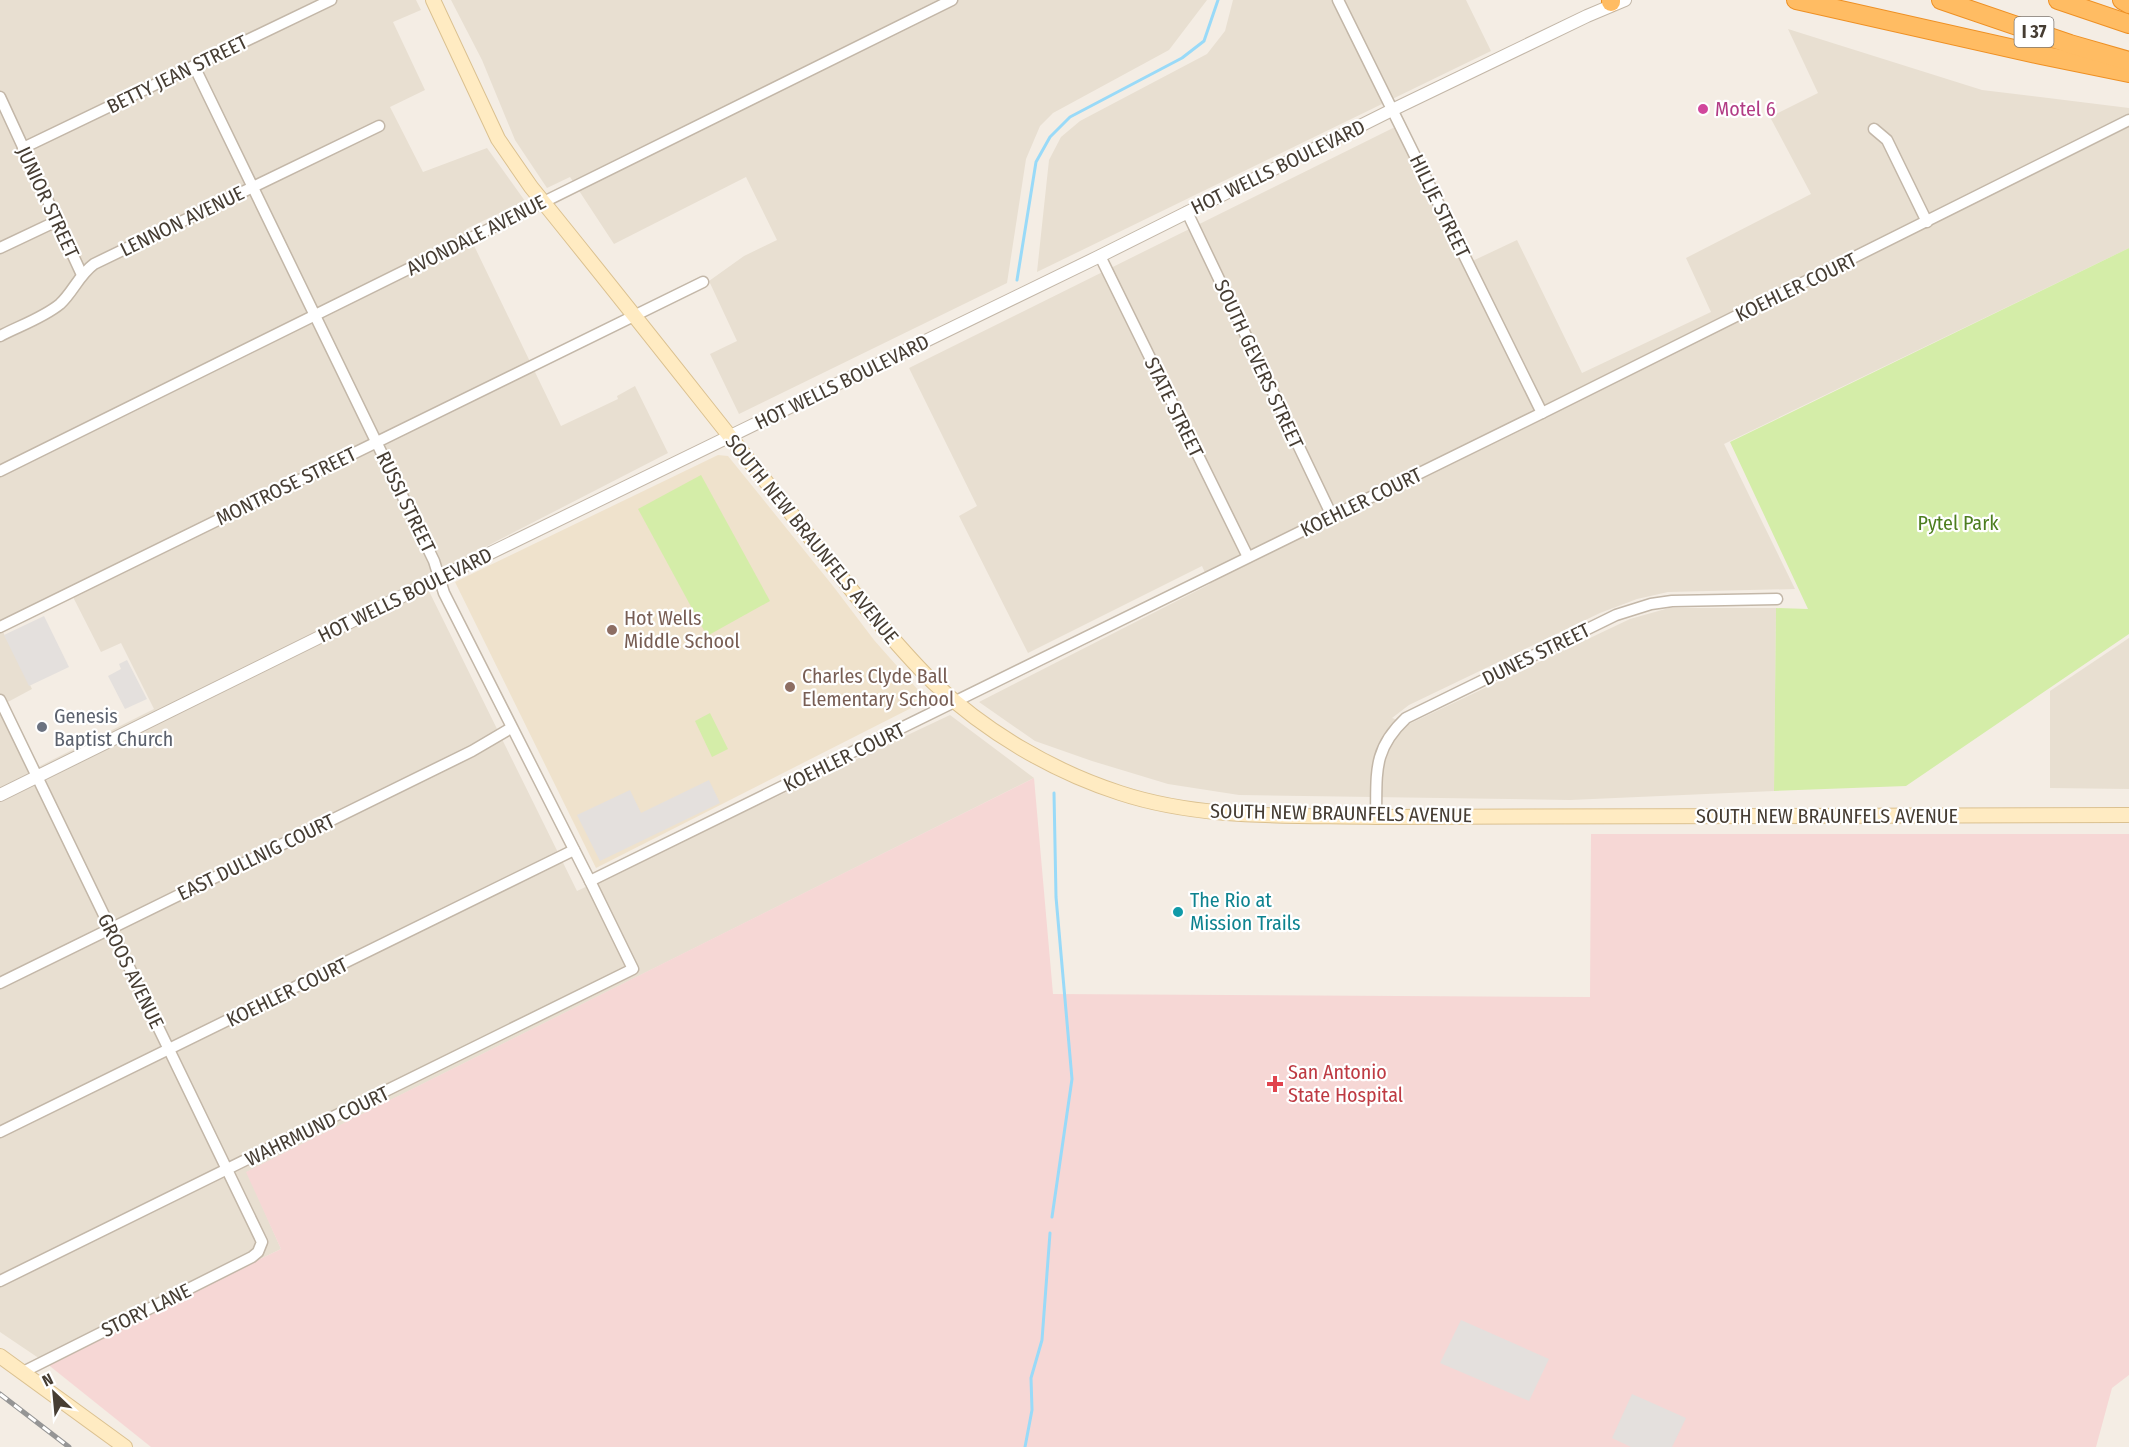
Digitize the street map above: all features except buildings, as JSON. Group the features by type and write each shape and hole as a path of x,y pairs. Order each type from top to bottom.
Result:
{"highway":[{"path":"1796,0 2041,55 2129,72"},
{"name":"I 37","path":"1941,0 2070,44 2129,61"},
{"name":"I 37","path":"2058,0 2129,24"},
{"path":"2122,0 2129,3"}],"main road":[{"name":"SOUTH NEW BRAUNFELS AVENUE","path":"433,0 498,139 543,201 633,315 903,651 936,684 986,724 1031,755 1075,776 1121,793 1169,805 1217,812 1376,817 2129,815"},
{"path":"0,1356 124,1447"}],"street":[{"name":"BETTY JEAN STREET","path":"23,147 331,0"},
{"name":"AVONDALE AVENUE","path":"0,471 952,0"},
{"name":"HILLJE STREET","path":"1338,0 1542,413"},
{"name":"HOT WELLS BOULEVARD","path":"0,795 1100,256 1392,110 1587,16 1615,0"},
{"name":"RUSSI STREET","path":"194,66 434,561 444,593 633,969"},
{"name":"JUNIOR STREET","path":"0,97 82,275"},
{"name":"KOEHLER COURT","path":"590,881 1542,413 2129,120"},
{"name":"LENNON AVENUE","path":"0,336 53,309 67,297 82,275 94,264 379,126"},
{"path":"1874,129 1887,140 1927,222"},
{"name":"SOUTH GEVERS STREET","path":"1187,212 1332,516"},
{"path":"0,248 57,221"},
{"name":"STATE STREET","path":"1100,256 1248,557"},
{"name":"MONTROSE STREET","path":"0,627 703,282"},
{"name":"DUNES STREET","path":"1376,817 1377,764 1381,751 1395,728 1406,718 1616,615 1651,604 1672,601 1777,599"},
{"name":"GROOS AVENUE","path":"0,700 262,1242"},
{"name":"EAST DULLNIG COURT","path":"0,983 472,751 511,728"},
{"name":"KOEHLER COURT","path":"0,1132 574,850"},
{"name":"WAHRMUND COURT","path":"0,1281 633,969"},
{"name":"STORY LANE","path":"23,1372 252,1257 258,1252 262,1242"}],"shaded area":[{"path":"0,0 416,0 421,10 393,22 425,90 390,107 423,172 487,148 525,201 466,229 561,426 618,399 617,396 635,386 668,453 423,579 577,891 950,715 1034,778 247,1172 281,1249 46,1363 0,1332","holes":["73,597 101,652 121,643 154,709 38,767 6,703 32,689 3,632"]},
{"path":"451,0 1207,0 1169,50 1053,113 1040,126 1026,159 1007,283 739,414 710,354 737,341 709,281 744,256 777,240 746,177 614,244 570,177 547,188 515,140 482,60"},
{"path":"1233,0 1466,0 1491,51 1037,272 1049,160 1061,137 1080,121 1207,54 1225,31"},
{"path":"1788,29 1982,90 2129,108 2129,248 1724,444 1795,589 1668,592 1637,599 1600,613 1409,705 1392,718 1409,724 1630,619 1669,608 1776,608 1774,791 1570,800 1239,795 1168,784 1035,741 979,702 1210,584 1202,566 1028,653 959,516 977,506 909,368 1395,127 1464,265 1517,240 1582,373 1711,312 1686,258 1811,194 1770,117 1818,93"},
{"name":"Hot Wells Middle School","path":"718,455 728,456 874,640 927,700 596,868 455,582"},
{"path":"44,616 69,667 29,686 4,635"},
{"path":"2129,638 2129,789 2050,788 2050,691"},
{"path":"127,660 147,699 125,709 108,676 121,669 119,664"},
{"name":"San Antonio State Hospital","path":"1034,778 1053,994 1590,997 1591,834 2129,834 2129,1375 2112,1388 2096,1447 151,1447 46,1363 281,1249 246,1172"},
{"path":"709,780 720,803 600,861 577,815 630,790 641,813"},
{"path":"1461,1320 1549,1359 1529,1401 1440,1363"},
{"path":"1632,1394 1686,1418 1672,1447 1631,1447 1612,1438"}],"green space":[{"name":"Pytel Park","path":"2129,248 2129,634 1906,786 1774,791 1776,608 1808,609 1730,442"},
{"path":"701,475 770,601 707,636 638,509"},
{"path":"710,713 728,749 712,757 695,721"}],"waterway":[{"path":"1017,280 1036,162 1050,137 1070,117 1182,58 1204,41 1218,0"},
{"path":"1052,1217 1072,1079 1056,897 1054,793"},
{"path":"1025,1447 1032,1410 1031,1378 1042,1340 1050,1233"}],"railway":[{"path":"0,1394 69,1447"}],"place":[{"name":"Motel 6","path":"1703,109"},
{"name":"Hot Wells Middle School","path":"612,630"},
{"name":"Charles Clyde Ball Elementary School","path":"790,687"},
{"name":"Genesis Baptist Church","path":"42,727"},
{"name":"The Rio at Mission Trails","path":"1178,912"},
{"name":"San Antonio State Hospital","path":"1275,1084"}]}
